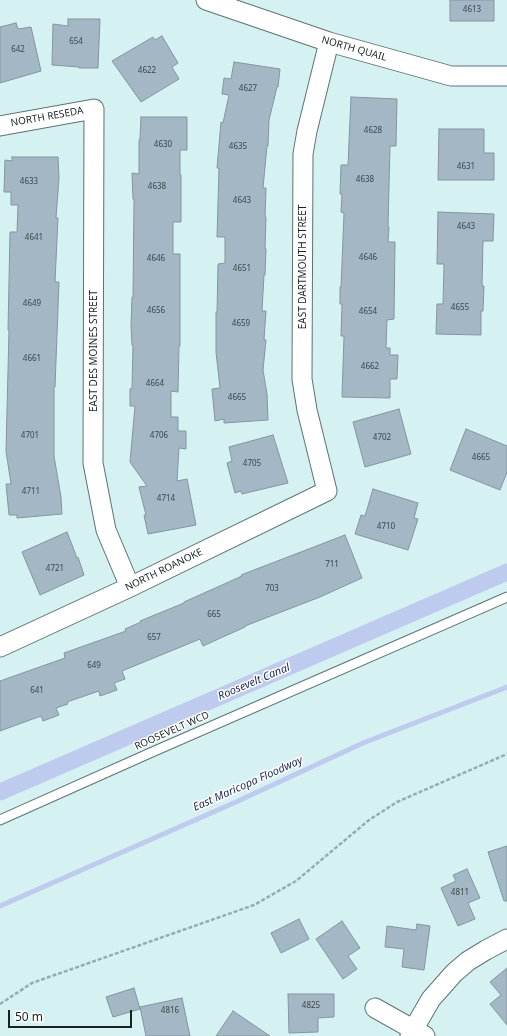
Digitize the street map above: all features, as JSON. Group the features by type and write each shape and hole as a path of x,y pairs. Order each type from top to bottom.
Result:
{"street":[{"name":"NORTH QUAIL","path":"206,0 329,42 451,76 507,76"},
{"name":"EAST DARTMOUTH STREET","path":"327,491 307,410 302,379 303,154 307,131 329,42"},
{"name":"NORTH RESEDA","path":"0,126 94,109"},
{"name":"EAST DES MOINES STREET","path":"94,109 93,463 106,530 130,587"},
{"name":"NORTH ROANOKE","path":"0,647 130,587 327,491"},
{"path":"375,1008 416,1034 430,999 454,973 468,961 507,939"}],"lane":[{"name":"ROOSEVELT WCD","path":"0,820 507,597"}],"path":[{"path":"0,1004 32,983 254,905 296,881 369,820 397,802 507,754"}],"building":[{"path":"450,0 494,0 494,21 450,21"},
{"path":"68,19 100,19 98,68 79,68 52,65 53,24 68,26"},
{"path":"16,23 18,29 31,27 41,71 0,83 0,27"},
{"path":"162,36 178,63 172,67 179,79 141,102 112,61 153,37 155,40"},
{"path":"234,62 280,69 278,87 269,120 268,146 263,188 266,188 266,249 262,311 266,311 264,340 266,340 263,370 267,394 268,420 224,423 224,419 215,421 212,389 220,388 216,352 216,312 218,264 225,263 225,237 217,237 219,168 217,168 221,122 223,123 229,95 222,94 224,78 231,79"},
{"path":"351,97 397,99 396,146 390,146 388,227 388,242 395,242 394,319 387,320 386,348 390,348 390,355 398,355 397,379 390,379 390,398 342,397 344,336 341,336 342,304 340,304 340,287 344,213 341,212 342,194 340,194 341,165 348,165"},
{"path":"141,117 187,117 187,150 180,150 181,222 173,222 173,254 180,254 180,346 178,392 171,391 171,417 178,417 178,431 186,431 186,449 179,448 177,481 187,479 196,525 148,534 144,515 146,515 139,487 147,486 130,462 135,406 130,406 133,345 131,326 133,297 134,199 132,173 139,174"},
{"path":"439,129 484,129 484,153 494,153 494,180 438,180"},
{"path":"12,157 58,157 59,178 56,218 58,218 55,282 59,282 54,387 54,456 61,497 62,514 17,518 17,515 9,515 6,484 11,484 6,451 10,232 17,232 18,205 11,205 11,192 4,192 5,160 12,161"},
{"path":"438,212 494,214 493,241 483,241 482,286 484,286 483,311 481,311 481,335 436,334 437,304 443,304 444,264 437,264"},
{"path":"399,409 411,454 365,467 353,422"},
{"path":"466,429 507,446 507,472 500,490 450,470"},
{"path":"273,435 288,483 242,494 241,491 235,493 227,463 232,461 229,447"},
{"path":"373,489 418,503 414,518 418,519 408,550 355,534 361,515 365,516"},
{"path":"67,532 84,575 40,595 22,552"},
{"path":"345,535 362,578 320,597 245,626 203,646 200,639 122,671 125,679 114,683 117,690 100,696 99,691 67,702 68,704 56,708 59,715 43,721 41,716 0,731 0,681 65,658 64,653 126,631 125,629 141,622 140,621 184,603 242,576 241,575"},
{"path":"507,846 507,901 504,901 488,852"},
{"path":"467,869 480,898 468,903 475,919 458,926 441,888 456,881 453,875"},
{"path":"299,919 309,939 281,953 271,933"},
{"path":"342,921 360,948 348,956 357,969 343,979 316,939"},
{"path":"417,924 430,926 424,970 402,967 404,949 385,947 387,926 416,930"},
{"path":"507,968 507,1025 490,1004 501,995 490,982"},
{"path":"134,988 140,1009 113,1017 106,997"},
{"path":"288,994 334,994 334,1017 318,1018 318,1032 289,1033"},
{"path":"182,998 190,1036 146,1036 140,1007"},
{"path":"233,1011 270,1036 216,1036"}],"waterway":[{"name":"Roosevelt Canal","path":"0,792 507,572"},
{"name":"East Maricopa Floodway","path":"0,906 236,802 363,743 507,687"}]}
